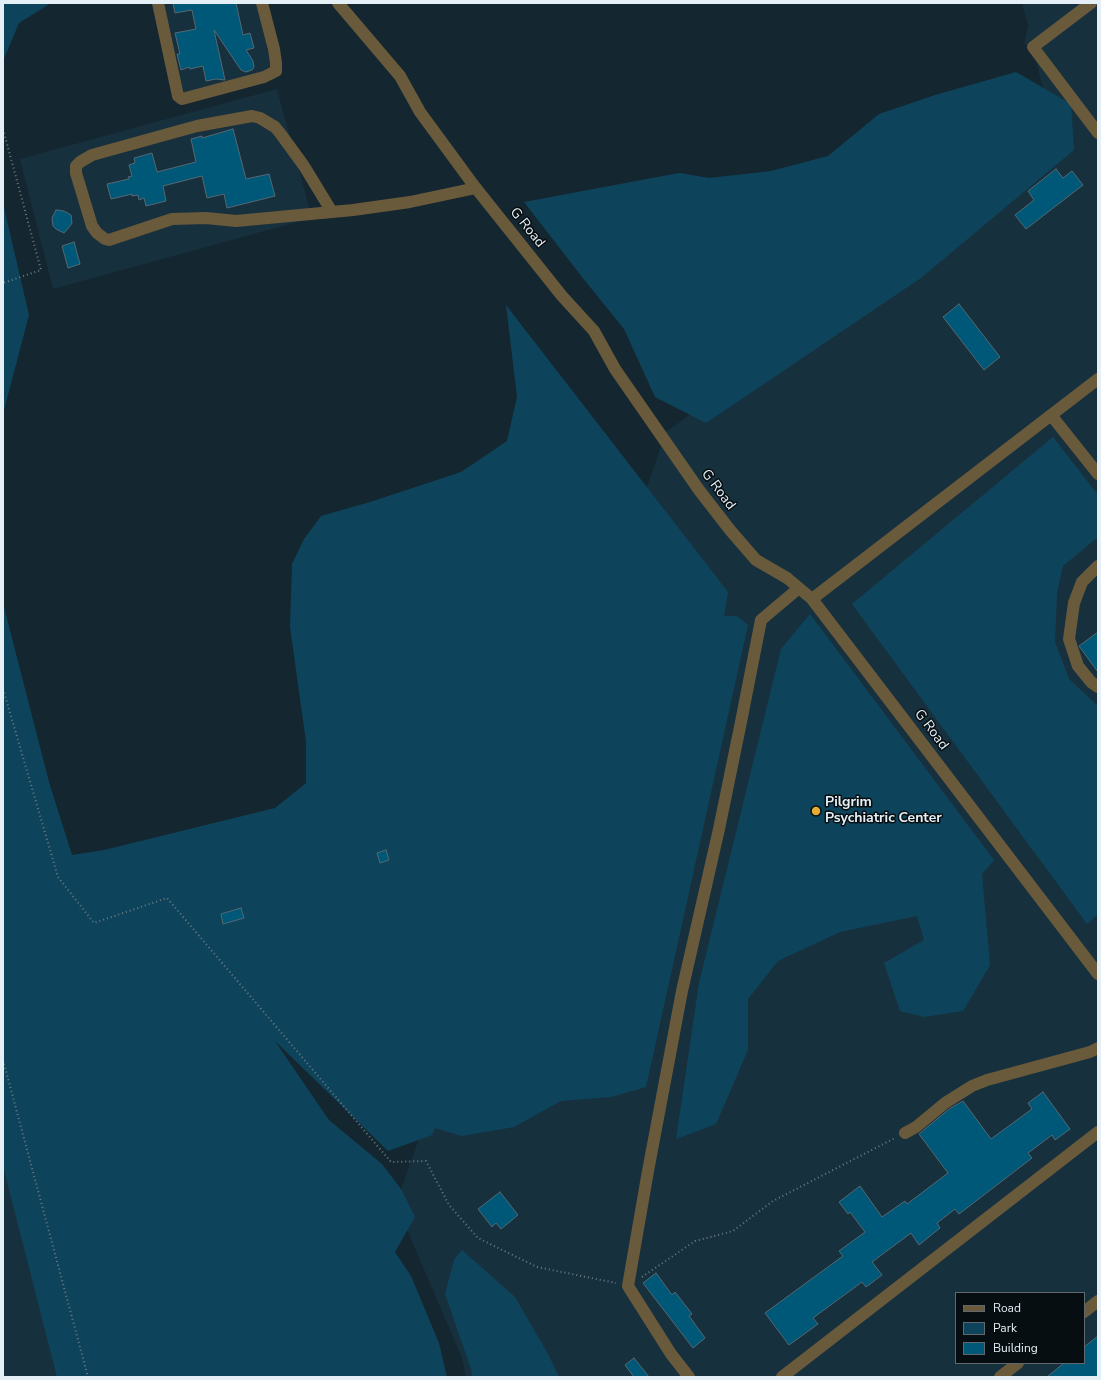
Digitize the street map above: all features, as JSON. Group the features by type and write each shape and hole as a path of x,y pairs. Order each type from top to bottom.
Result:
{"street":[{"path":"158,3 178,96 182,100 264,77 276,70 274,49 262,3"},
{"name":"G Road","path":"338,3 400,76 420,112 476,188 562,296 594,331 615,369 699,490 730,530 756,560 787,578 812,599 1098,974"},
{"path":"1091,3 1032,47 1098,133"},
{"path":"332,212 304,166 275,127 260,118 252,116 197,126 92,155 76,166 76,173 92,226 96,233 104,239 109,240 172,219 206,218 236,221 332,212 410,202 476,188"},
{"path":"812,599 1098,379"},
{"path":"1051,415 1098,474"},
{"path":"1098,566 1082,582 1074,603 1069,639 1078,666 1091,682 1098,687"},
{"path":"689,1377 671,1354 628,1286 648,1170 682,991 742,722 760,620 782,604 799,588"},
{"path":"905,1133 916,1127 945,1103 972,1086 986,1080 1090,1052 1098,1048"},
{"path":"782,1377 1098,1132"},
{"path":"1085,1311 1098,1301"},
{"path":"1000,1377 1017,1364"}],"path":[{"path":"3,129 41,270 3,283"},
{"path":"3,689 58,877 94,923 167,898 391,1162 426,1161 448,1205 478,1238 537,1267 628,1286 695,1241 733,1231 773,1201 905,1133"},
{"path":"3,1060 88,1377"}],"shaded area":[{"path":"152,3 259,3 276,79 177,104"},
{"name":"Pilgrim Psychiatric Center","path":"1022,3 1098,3 1098,1377 466,1377 462,1358 396,1204 666,432 1057,148 1034,52 1024,43 1028,26"},
{"path":"277,89 312,218 53,289 20,159"},
{"path":"3,1095 81,1377 3,1377"}],"green space":[{"path":"3,3 51,3 19,23 3,61"},
{"path":"1016,72 1071,104 1074,150 921,278 706,423 655,397 624,329 524,202 680,173 709,178 771,171 828,156 879,114 935,95"},
{"path":"3,203 29,315 3,414"},
{"path":"506,305 728,592 724,616 737,616 748,625 646,1087 611,1097 561,1101 514,1127 462,1136 435,1128 432,1135 388,1151 275,1041 329,1120 382,1164 401,1189 415,1217 395,1252 411,1276 439,1343 447,1377 57,1377 3,1166 3,603 49,782 72,855 104,850 275,808 306,783 306,742 290,627 292,564 304,539 321,516 370,502 461,472 507,441 517,397"},
{"path":"1053,437 1098,495 1098,537 1063,566 1057,593 1055,642 1069,679 1098,706 1098,914 1087,924 852,604"},
{"path":"810,614 994,860 982,874 990,965 963,1011 924,1017 900,1011 884,963 924,940 917,916 840,932 778,961 748,999 748,1050 716,1124 676,1139 699,983 781,649"},
{"path":"462,1250 515,1297 548,1354 559,1377 472,1377 471,1369 445,1294 454,1260"}],"building":[{"path":"173,3 236,3 243,35 250,33 254,48 246,50 253,61 254,67 252,70 246,72 241,70 214,30 225,80 216,79 206,81 203,66 190,69 189,67 181,70 177,54 180,54 175,33 196,29 192,10 175,13"},
{"path":"233,129 246,179 269,174 275,196 227,208 224,194 207,198 202,176 163,186 166,201 146,206 144,198 139,200 138,195 132,196 132,194 111,199 107,184 129,179 128,177 132,176 129,165 135,163 134,158 152,153 157,172 196,162 191,139 202,136 202,138"},
{"path":"1056,169 1063,178 1072,171 1083,185 1026,229 1015,215 1034,200 1028,191"},
{"path":"56,210 64,211 71,215 72,223 64,233 53,226 52,218"},
{"path":"74,242 80,264 68,268 62,246"},
{"path":"959,304 1000,357 984,370 943,317"},
{"path":"1098,632 1098,672 1079,646"},
{"path":"386,850 389,860 380,863 377,853"},
{"path":"241,908 244,918 223,924 221,914"},
{"path":"1043,1092 1070,1129 1055,1140 1052,1135 1028,1153 1032,1158 959,1214 955,1209 937,1223 940,1228 919,1245 911,1233 872,1262 882,1275 866,1287 862,1282 813,1318 818,1324 789,1345 765,1313 843,1256 839,1251 865,1232 850,1212 848,1214 839,1202 860,1186 882,1217 905,1201 907,1204 948,1173 919,1134 949,1109 963,1101 991,1139 1032,1109 1028,1103"},
{"path":"500,1192 518,1215 501,1229 496,1223 492,1227 478,1209"},
{"path":"656,1273 672,1295 675,1292 692,1314 689,1316 705,1338 693,1348 643,1283"},
{"path":"1098,1336 1098,1377 1047,1377 1063,1364 1085,1364 1085,1346"},
{"path":"634,1358 649,1377 634,1377 625,1365"}],"place":[{"name":"Pilgrim Psychiatric Center","path":"816,811"}]}
